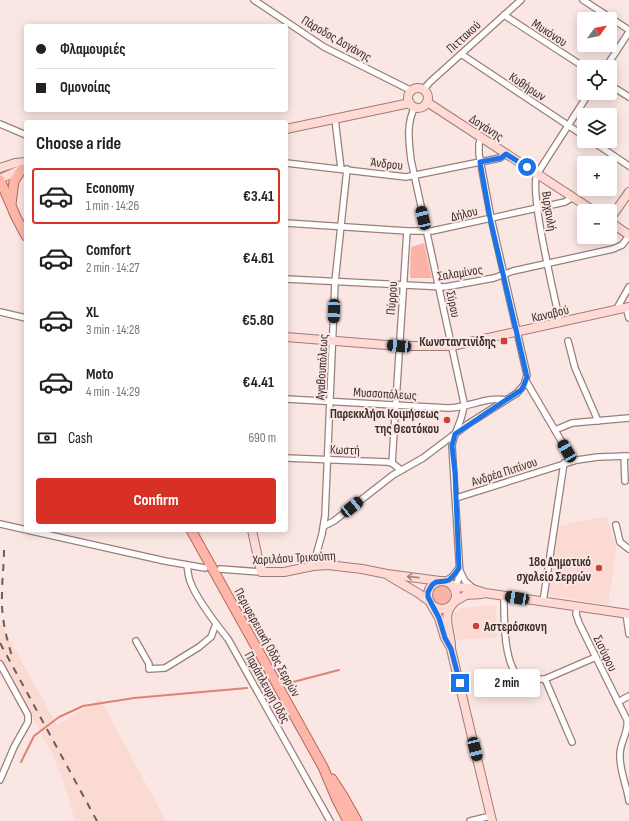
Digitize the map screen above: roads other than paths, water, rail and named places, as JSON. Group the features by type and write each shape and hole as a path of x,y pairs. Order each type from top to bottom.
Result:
{"main road":[{"path":"11,205 14,181 24,167"},
{"path":"0,179 24,232"},
{"name":"Περιφερειακή Οδός Σερρών","path":"191,532 323,767 348,821"},
{"name":"Περιφερειακή Οδός Σερρών","path":"323,767 338,787 357,821"}],"street":[{"name":"Πάροδος Δογάνης","path":"254,0 324,46 412,91"},
{"name":"Πιττακού","path":"423,90 521,0"},
{"path":"583,0 629,31 610,60"},
{"name":"Μυκόνου","path":"504,15 577,62"},
{"name":"Κυθήρων","path":"461,54 577,131"},
{"path":"288,129 413,105 422,107 427,102 427,94 423,90 417,88 412,91 409,97 413,105"},
{"path":"617,89 629,97"},
{"name":"Βιρχανλή","path":"560,323 547,264 537,207 535,185 537,174 584,100"},
{"name":"Δογάνης","path":"427,102 584,204"},
{"name":"Σύρου","path":"413,105 410,117 409,132 413,176 440,287 463,394 464,407 452,446 459,568"},
{"name":"Αγαθουπόλεως","path":"313,566 324,526 335,282 344,169 335,119"},
{"path":"0,124 24,134"},
{"path":"324,526 334,521 383,483 476,418 521,390 526,381 527,374 490,218 478,147 481,137"},
{"path":"602,148 629,166"},
{"name":"Άνδρου","path":"288,163 402,177 501,158 506,154"},
{"path":"0,168 15,163 24,166"},
{"path":"0,179 24,167"},
{"path":"617,210 629,192"},
{"name":"Δήλου","path":"288,223 426,231 447,228 564,202 573,197"},
{"path":"617,226 629,236"},
{"name":"Πύρρου","path":"392,463 402,285 407,231"},
{"name":"Σαλαμίνος","path":"288,279 440,287 486,279 613,249 622,244 629,236"},
{"path":"616,310 629,287"},
{"path":"628,307 629,318"},
{"name":"Καναβού","path":"288,338 399,346 452,346 517,333 628,307"},
{"path":"0,312 24,318"},
{"path":"568,340 575,368 598,421"},
{"path":"526,381 572,461"},
{"name":"Μυσσοπόλεως","path":"288,399 448,408 464,407 493,399 506,400"},
{"path":"555,430 570,423 629,418"},
{"path":"624,481 626,456"},
{"name":"Ανδρέα Πιπίνου","path":"456,498 572,461 590,458 626,456"},
{"name":"Κωστή","path":"288,458 392,463"},
{"path":"392,463 401,470"},
{"path":"543,602 564,464"},
{"path":"0,524 24,529"},
{"path":"616,525 620,542 629,549"},
{"path":"36,532 205,568"},
{"path":"252,532 261,572"},
{"name":"Παράπλευρη Οδός","path":"187,565 193,588 216,624 228,638 330,821"},
{"name":"Χαριλάου Τρικούπη","path":"220,569 284,572 313,566 336,566 448,584 485,593 627,614"},
{"path":"451,649 445,638 439,618 430,603 428,592 429,588 436,582 456,584 460,575 459,568"},
{"path":"459,568 465,581 475,590"},
{"path":"387,574 418,593 439,609 447,608 452,605 456,597 448,584"},
{"path":"470,821 492,818 451,649 451,638 446,617 447,611 461,597 485,593"},
{"path":"504,596 508,654 515,671 522,680 545,679 596,656"},
{"name":"Σισύφου","path":"577,607 577,618 627,723 620,756 629,801"},
{"path":"627,614 629,634"},
{"path":"136,641 149,664 149,670 165,668 199,647 211,637 216,624"},
{"path":"0,664 28,715 28,722 14,747 0,780"},
{"path":"545,679 572,742"},
{"path":"618,702 629,696"}],"waterway":[{"path":"280,684 339,670"},
{"path":"258,687 268,685"},
{"path":"21,762 34,736 59,717 83,706 134,698 247,688"}],"railway":[{"path":"4,550 2,610 6,635 13,659"},
{"path":"0,643 97,821"}],"place":[{"name":"Κωνσταντινίδης","path":"504,341"},
{"name":"Παρεκκλήσι Κοιμήσεως της Θεοτόκου","path":"447,420"},
{"name":"18ο Δημοτικό σχολείο Σερρών","path":"599,568"},
{"name":"Αστερόσκονη","path":"476,626"}]}
